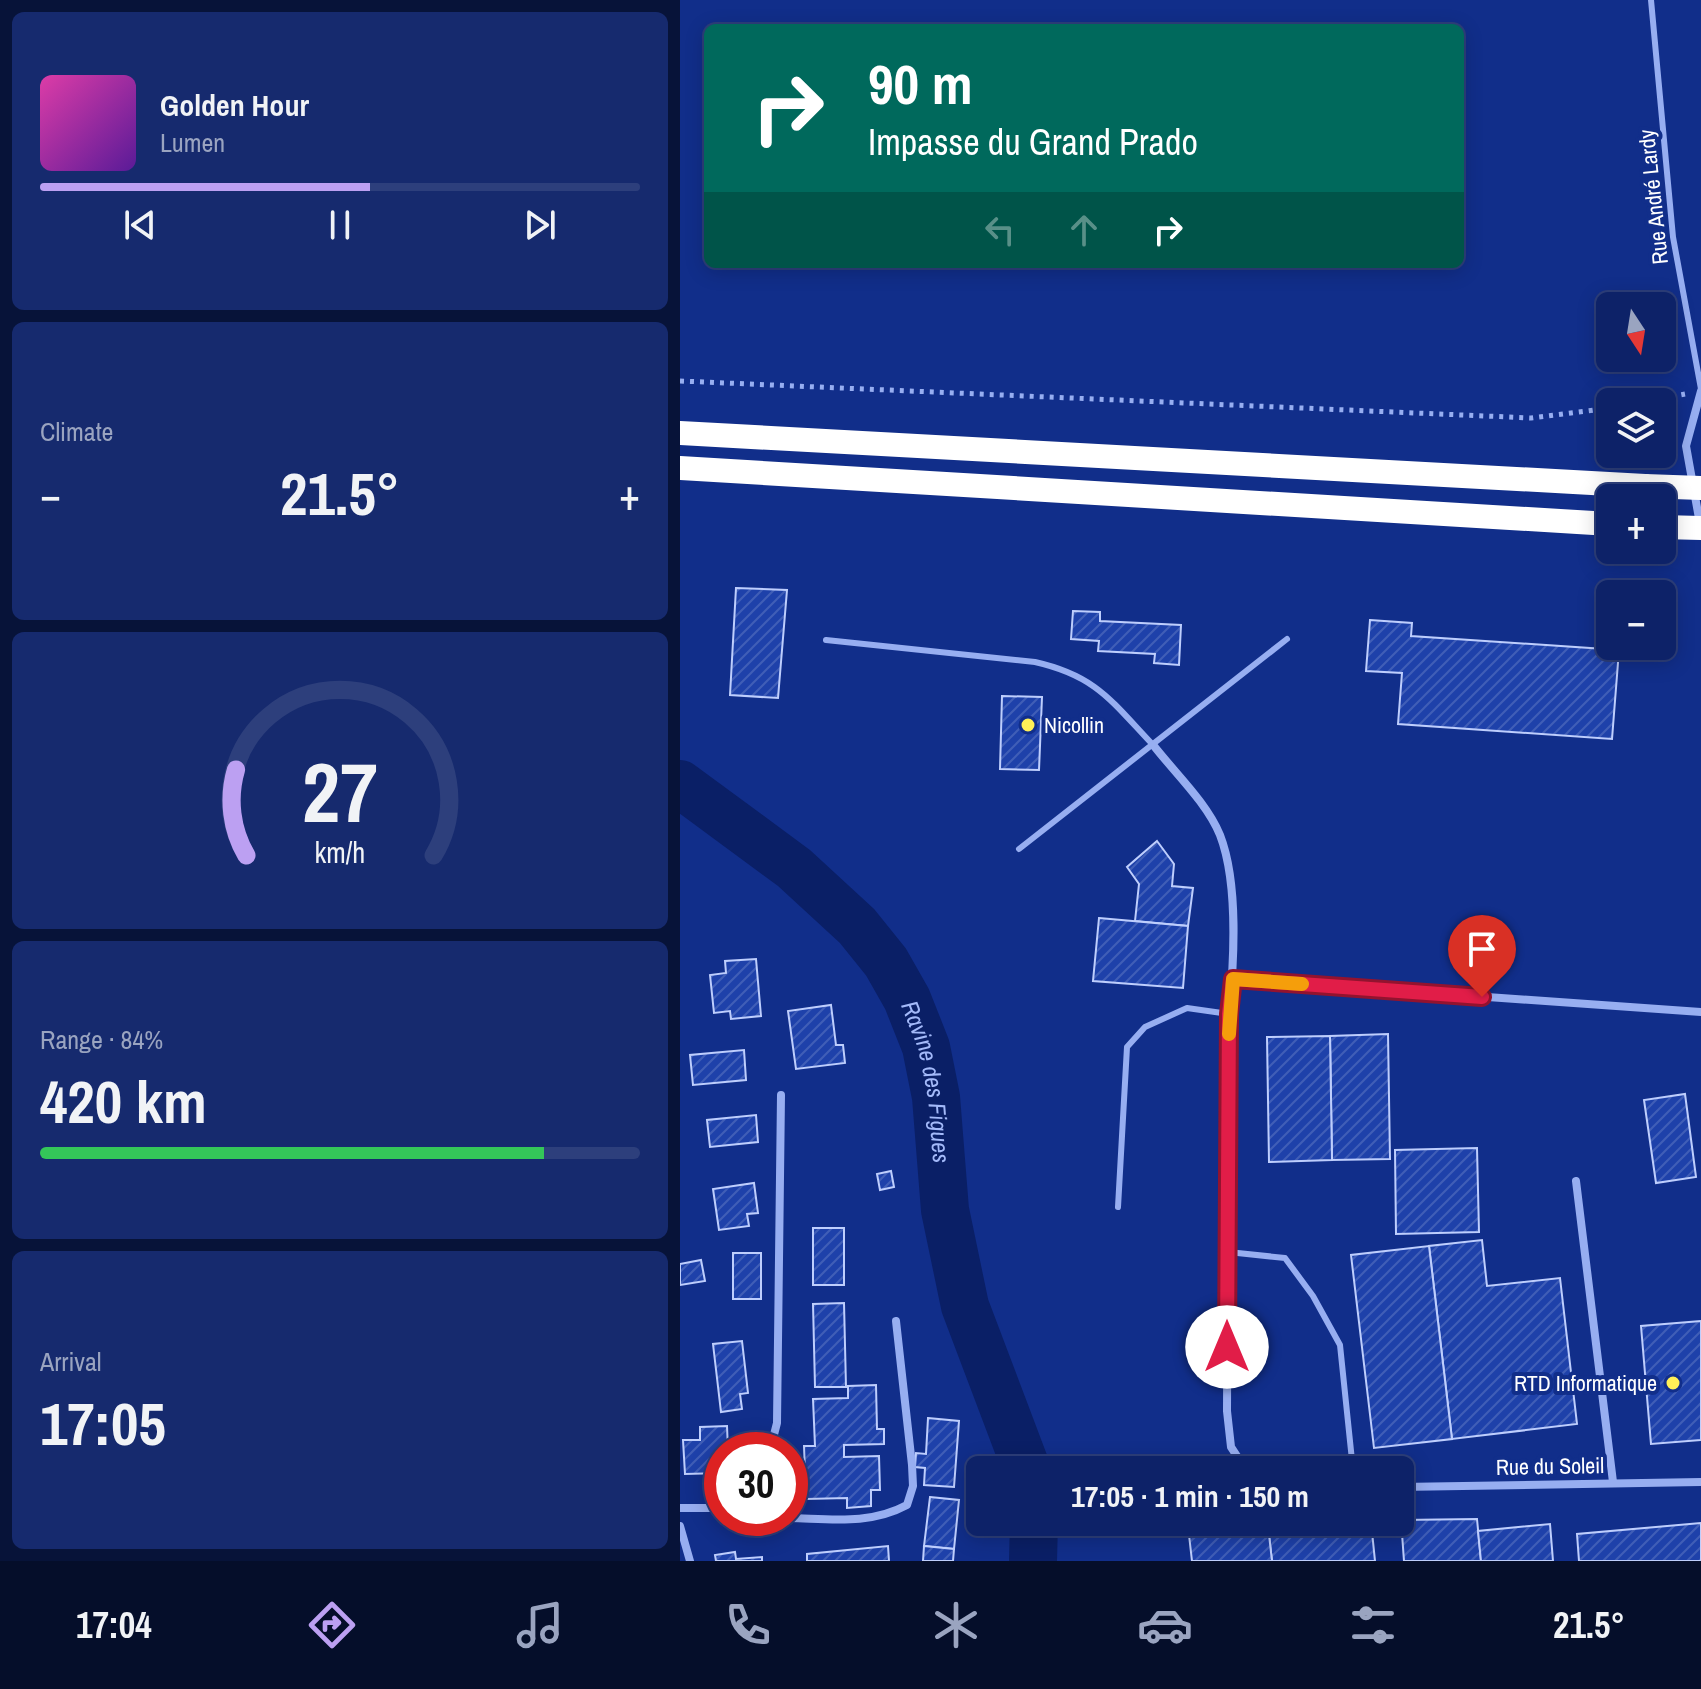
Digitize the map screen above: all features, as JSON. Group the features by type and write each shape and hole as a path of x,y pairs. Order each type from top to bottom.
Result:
{"highway":[{"path":"680,433 1701,488"},
{"path":"680,468 1596,523"},
{"path":"1676,528 1701,530"}],"street":[{"name":"Rue André Lardy","path":"1701,390 1686,446 1701,530"},
{"path":"1154,746 1219,833 1228,864 1233,979 1229,1014 1227,1411 1231,1447 1237,1456"},
{"path":"1233,979 1701,1012"},
{"path":"775,1432 781,1095"},
{"path":"1576,1181 1613,1482"},
{"path":"808,1519 860,1520 886,1516 907,1505 913,1486 896,1321"},
{"name":"Rue du Soleil","path":"1414,1487 1701,1482"},
{"path":"680,1508 704,1507"},
{"path":"680,1526 690,1561"}],"lane":[{"name":"Rue André Lardy","path":"1651,0 1673,237 1701,390"},
{"path":"1019,849 1287,639"},
{"path":"826,640 1035,662 1068,670 1097,686 1154,746"},
{"path":"1118,1207 1127,1047 1145,1027 1187,1008 1229,1014"},
{"path":"1228,1252 1285,1258 1313,1296 1340,1345 1352,1456"}],"path":[{"path":"680,381 1531,418 1596,410"},
{"path":"1676,395 1686,393"}],"building":[{"path":"736,588 787,590 778,698 730,695"},
{"path":"1073,611 1100,612 1100,621 1181,625 1179,665 1154,663 1155,654 1098,651 1099,641 1071,639"},
{"path":"1370,620 1412,623 1411,636 1596,648 1596,660 1618,660 1612,739 1398,724 1402,673 1366,671"},
{"path":"1002,696 1042,697 1039,770 1000,769"},
{"path":"1157,841 1174,864 1172,886 1193,888 1188,926 1135,921 1139,884 1127,867"},
{"path":"1099,918 1188,926 1183,988 1093,981"},
{"path":"756,959 761,1016 731,1019 730,1011 714,1013 710,975 726,973 725,961"},
{"path":"831,1005 836,1045 843,1045 845,1063 796,1069 788,1011"},
{"path":"1388,1034 1390,1159 1332,1160 1330,1036"},
{"path":"1330,1036 1332,1160 1269,1162 1267,1037"},
{"path":"744,1050 746,1080 693,1085 690,1055"},
{"path":"1685,1094 1696,1177 1656,1183 1644,1100"},
{"path":"756,1115 758,1142 710,1147 707,1120"},
{"path":"1477,1148 1479,1232 1396,1234 1395,1150"},
{"path":"891,1171 894,1187 880,1190 877,1174"},
{"path":"754,1183 758,1213 747,1214 749,1226 719,1230 713,1189"},
{"path":"813,1228 844,1228 844,1285 813,1285"},
{"path":"1482,1240 1487,1286 1560,1278 1577,1424 1452,1439 1429,1246"},
{"path":"1429,1246 1452,1439 1374,1448 1351,1255"},
{"path":"733,1253 761,1253 761,1299 733,1299"},
{"path":"701,1260 705,1281 680,1285 680,1264"},
{"path":"844,1303 846,1387 815,1387 813,1304"},
{"name":"RTD Informatique","path":"1701,1321 1701,1440 1651,1444 1641,1326"},
{"path":"742,1341 748,1393 740,1394 742,1409 721,1412 713,1344"},
{"path":"876,1385 877,1429 884,1429 884,1444 844,1445 844,1457 879,1456 880,1490 871,1490 871,1506 847,1508 847,1498 808,1499 808,1446 815,1446 813,1399 848,1398 848,1386"},
{"path":"928,1418 959,1421 954,1487 924,1485 925,1468 915,1467 916,1453 926,1454"},
{"path":"727,1426 727,1432 704,1432 704,1473 685,1474 683,1440 700,1440 700,1427"},
{"path":"930,1497 959,1500 954,1549 924,1546"},
{"path":"1477,1519 1481,1561 1404,1561 1402,1536 1414,1536 1414,1520"},
{"path":"1701,1523 1701,1561 1579,1561 1577,1534"},
{"path":"1550,1524 1553,1561 1481,1561 1478,1531"},
{"path":"1189,1536 1269,1536 1272,1561 1192,1561"},
{"path":"1269,1536 1372,1536 1375,1561 1272,1561"},
{"path":"888,1546 889,1561 807,1561 807,1554"},
{"path":"924,1546 954,1549 953,1561 923,1561"},
{"path":"735,1552 736,1559 762,1557 762,1561 716,1561 715,1555"}],"waterway":[{"name":"Ravine des Figues","path":"680,784 794,868 857,926 886,962 907,999 926,1047 936,1097 945,1210 965,1306 1022,1456"},
{"name":"Ravine des Figues","path":"1033,1561 1034,1536"}],"slow traffic":[{"path":"1229,1034 1233,979 1302,984"}],"place":[{"name":"Nicollin","path":"1028,725"},
{"name":"RTD Informatique","path":"1673,1383"}],"route":[{"path":"1227,1347 1229,1014 1233,979 1482,997"}]}
